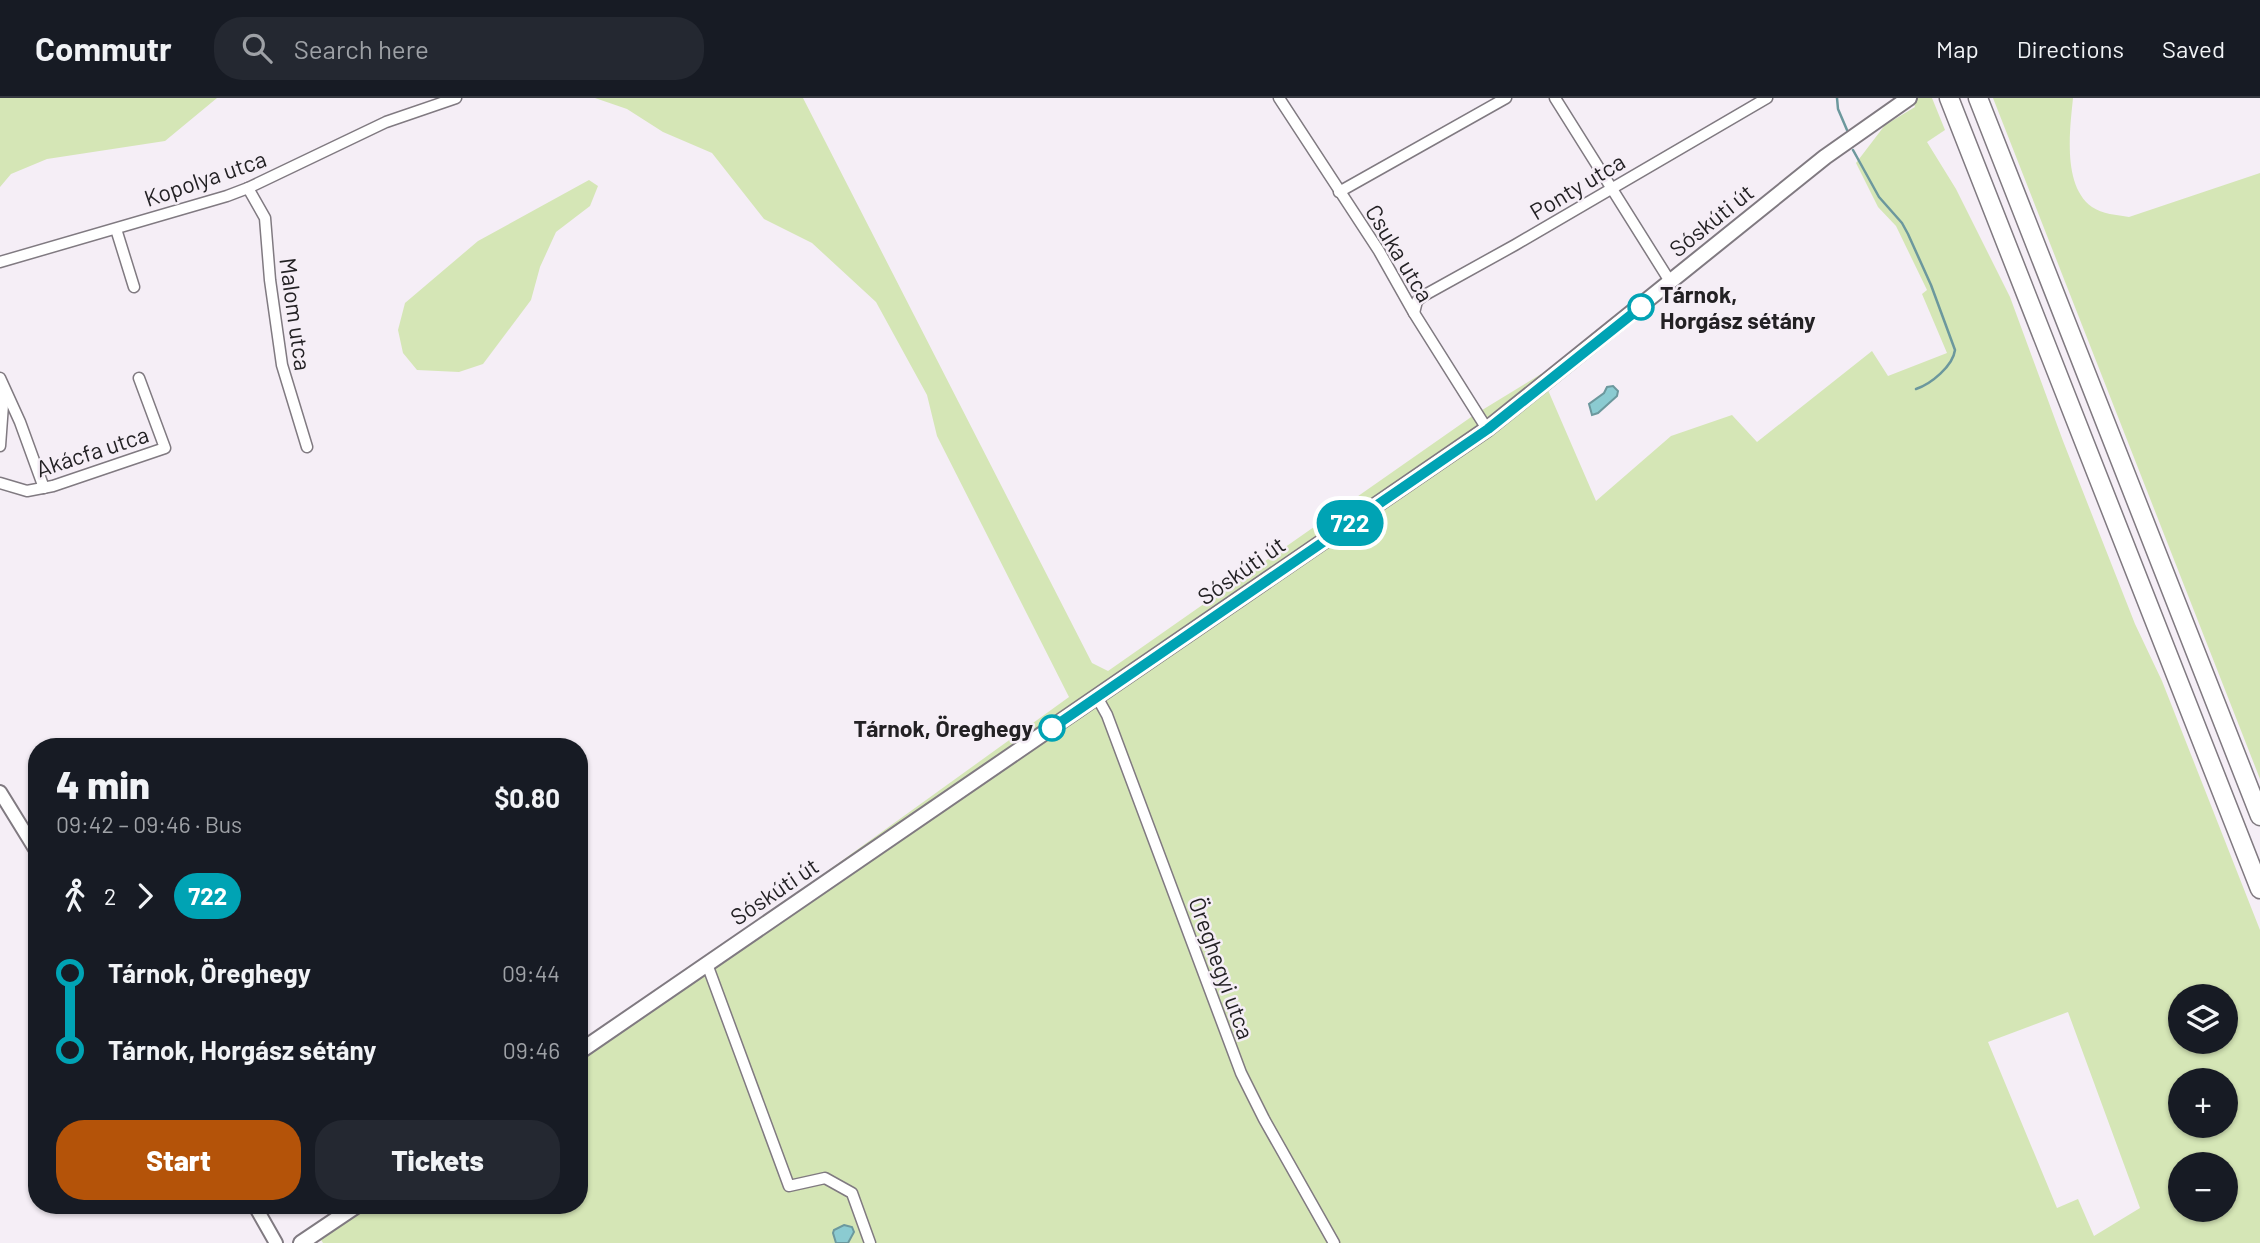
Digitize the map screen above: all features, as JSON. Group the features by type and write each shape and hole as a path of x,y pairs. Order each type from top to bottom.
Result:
{"highway":[{"path":"1949,98 2260,889"},
{"path":"1978,98 2260,816"}],"main road":[{"name":"Sóskúti út","path":"588,1046 1488,429 1825,156 1909,98"},
{"path":"301,1243 344,1214"}],"street":[{"name":"Kopolya utca","path":"0,262 248,188 386,122 456,98"},
{"name":"Csuka utca","path":"1279,98 1379,251 1414,313 1488,429"},
{"path":"1339,192 1506,98"},
{"path":"1555,98 1671,283"},
{"name":"Ponty utca","path":"1414,313 1417,301 1423,296 1767,98"},
{"name":"Malom utca","path":"248,188 267,224 270,280 282,365 307,447"},
{"path":"116,229 134,287"},
{"path":"0,378 20,422 44,488"},
{"name":"Akácfa utca","path":"0,483 27,491 44,488 164,448 139,378"},
{"path":"0,446 4,391"},
{"name":"Öreghegyi utca","path":"1097,697 1107,715 1241,1073 1334,1243"},
{"path":"0,792 28,837"},
{"path":"707,964 789,1186 825,1178 852,1193 870,1243"},
{"path":"260,1214 276,1243"}],"green space":[{"path":"0,98 217,98 165,141 47,159 11,174 0,187"},
{"path":"595,98 803,98 1092,663 1108,671 1474,415 1541,374 1596,501 1671,436 1732,415 1757,442 1872,351 1888,376 1947,353 1922,294 1927,290 1896,226 1878,207 1856,163 1885,125 1915,107 1912,98 1932,98 1945,130 1927,142 1956,189 2010,297 2135,624 2162,681 2260,930 2260,1243 323,1243 314,1229 336,1214 588,1214 588,1040 718,950 1069,697 937,436 927,395 876,302 812,243 764,219 712,153 663,132 627,109","holes":["2068,1012 2140,1208 2094,1236 2078,1199 2057,1208 1988,1042"]},
{"path":"1993,98 2073,98 2070,141 2072,171 2082,198 2105,213 2129,217 2260,173 2260,779"},
{"path":"589,180 598,186 590,206 556,232 540,267 531,300 483,364 459,372 417,370 403,353 398,330 405,303 478,241"}],"water":[{"path":"1613,386 1618,391 1617,396 1592,415 1589,404 1604,393 1607,387"},
{"path":"844,1225 852,1227 854,1232 848,1243 836,1243 834,1230"}],"waterway":[{"path":"1837,98 1838,109 1847,130"},
{"path":"1853,150 1879,197 1908,234 1931,285 1955,350 1950,362 1940,374 1916,389"}],"bus line":[{"name":"722","path":"1052,728 1488,429 1641,307"}],"place":[{"name":"Tárnok, Horgász sétány","path":"1641,307"},
{"name":"Tárnok, Öreghegy","path":"1052,728"}]}
